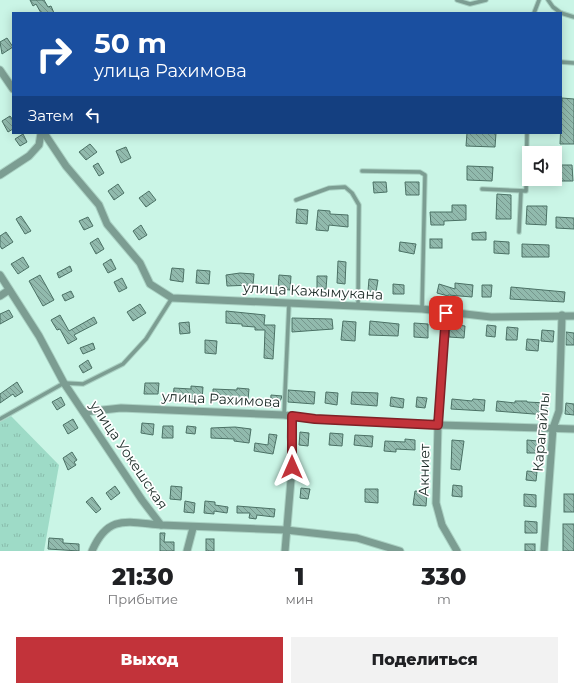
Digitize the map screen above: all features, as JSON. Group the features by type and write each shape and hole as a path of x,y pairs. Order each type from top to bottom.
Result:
{"street":[{"path":"0,70 12,88"},
{"path":"0,175 29,156 39,145 41,134"},
{"path":"45,134 66,166 100,205 107,224 140,263 150,284 172,298"},
{"name":"улица Уокешская","path":"0,275 39,336 64,383 142,500 161,525 194,528 286,530 358,538 400,551"},
{"path":"0,296 9,290"},
{"name":"улица Кажымукана","path":"172,298 422,309 446,313 491,317 562,314 574,316"},
{"name":"Акниет","path":"446,313 438,425 436,503 442,525 457,551"},
{"name":"Карагайлы","path":"544,551 553,428 559,411 562,314"},
{"name":"улица Рахимова","path":"84,412 120,408 288,415 315,419 438,425 574,429"},
{"path":"285,551 293,456 288,415"},
{"path":"92,551 104,530 114,524 130,522 161,525"},
{"path":"187,551 194,528"}],"lane":[{"path":"457,0 470,4 486,0"},
{"path":"534,12 539,0"},
{"path":"548,0 553,7 560,12"},
{"path":"562,13 574,17"},
{"path":"562,62 574,63"},
{"path":"482,190 526,191 527,134"},
{"path":"362,170 420,172 425,175 422,309"},
{"path":"296,200 330,188 345,187 352,193 359,205 358,306"},
{"path":"519,232 521,191"},
{"path":"0,419 64,383 83,384 123,364 146,339 172,298"},
{"path":"288,415 289,302"}],"green space":[{"path":"11,416 59,465 44,551 0,551 0,422"}],"building":[{"path":"30,0 44,0 48,7 51,6 54,12 40,12 36,4 33,6"},
{"path":"7,38 12,48 2,54 0,42"},
{"path":"562,98 574,99 574,144 560,144 560,134 562,134"},
{"path":"10,116 12,119 12,130 8,132 2,121"},
{"path":"23,134 27,142 20,146 15,139"},
{"path":"467,134 496,134 495,147 466,146"},
{"path":"90,144 97,152 86,160 79,152"},
{"path":"126,147 131,158 121,163 116,151"},
{"path":"98,163 104,173 99,176 93,166"},
{"path":"562,165 572,165 573,181 562,181"},
{"path":"467,166 493,167 492,181 467,180"},
{"path":"373,182 386,182 387,192 374,193"},
{"path":"405,182 419,182 419,195 406,195"},
{"path":"118,184 124,193 114,200 108,191"},
{"path":"149,191 156,200 146,207 139,198"},
{"path":"497,194 511,195 511,219 496,219"},
{"path":"452,205 466,205 466,220 444,221 444,225 431,225 430,212 452,212"},
{"path":"527,206 547,206 546,225 526,224"},
{"path":"297,209 308,210 307,224 296,223"},
{"path":"318,210 330,211 330,214 348,215 348,227 329,225 328,231 316,230"},
{"path":"21,216 31,231 25,234 16,219"},
{"path":"88,217 93,226 84,230 79,221"},
{"path":"556,217 574,218 574,229 556,228"},
{"path":"141,225 147,235 139,240 133,231"},
{"path":"6,232 13,242 2,249 0,246 0,236"},
{"path":"486,232 486,240 472,240 472,233"},
{"path":"98,238 104,249 96,254 90,243"},
{"path":"430,239 442,239 442,248 430,248"},
{"path":"494,241 509,242 509,254 494,253"},
{"path":"400,242 416,244 414,254 399,251"},
{"path":"522,244 549,245 549,257 522,257"},
{"path":"23,257 29,267 18,274 11,264"},
{"path":"111,259 116,269 108,273 103,264"},
{"path":"338,261 346,262 345,284 337,283"},
{"path":"70,266 72,271 59,278 57,273"},
{"path":"172,268 184,269 183,282 170,280"},
{"path":"197,270 210,271 209,284 196,283"},
{"path":"240,273 254,274 253,285 227,286 226,275"},
{"path":"40,275 54,300 43,306 29,281"},
{"path":"279,275 291,276 290,290 278,289"},
{"path":"317,276 327,276 326,289 317,289"},
{"path":"122,278 127,288 119,292 114,282"},
{"path":"369,279 378,280 376,292 368,291"},
{"path":"455,283 473,285 472,297 448,296 437,293 439,284 455,289"},
{"path":"393,284 404,285 404,294 393,294"},
{"path":"482,285 492,285 491,297 482,297"},
{"path":"511,287 565,292 564,302 510,299"},
{"path":"71,291 74,297 65,301 62,295"},
{"path":"140,304 146,313 133,321 127,312"},
{"path":"9,310 13,317 0,324 0,314"},
{"path":"226,311 265,315 264,325 275,325 273,359 264,358 265,330 255,330 255,327 242,326 242,324 226,323"},
{"path":"60,315 69,331 94,317 97,323 74,335 77,339 68,344 60,329 57,330 51,320"},
{"path":"292,318 332,319 333,329 292,332"},
{"path":"343,321 356,322 355,341 341,340"},
{"path":"370,321 399,324 398,336 369,335"},
{"path":"189,322 190,333 180,334 179,323"},
{"path":"414,323 428,324 428,338 414,337"},
{"path":"450,324 465,326 464,338 449,337"},
{"path":"487,325 496,326 495,337 486,336"},
{"path":"507,327 518,328 517,340 506,340"},
{"path":"542,330 554,331 553,342 541,341"},
{"path":"566,332 574,333 574,345 566,345"},
{"path":"527,339 539,340 538,351 526,350"},
{"path":"205,340 217,341 216,354 205,353"},
{"path":"93,343 95,349 83,354 80,348"},
{"path":"88,360 92,368 83,373 79,366"},
{"path":"17,382 23,392 15,397 13,394 0,403 0,394"},
{"path":"145,383 159,383 158,394 144,394"},
{"path":"191,386 203,387 202,400 173,398 174,388 191,389"},
{"path":"237,388 249,389 248,400 213,400 213,389 237,390"},
{"path":"288,390 315,392 314,404 288,402"},
{"path":"326,392 338,393 337,405 325,403"},
{"path":"352,392 378,393 377,406 351,404"},
{"path":"271,395 282,396 278,408 270,407"},
{"path":"61,397 65,405 57,410 52,402"},
{"path":"391,397 404,399 403,408 390,406"},
{"path":"417,397 427,398 425,408 416,407"},
{"path":"452,399 472,401 473,399 485,400 484,411 451,409"},
{"path":"497,401 515,403 515,401 527,401 547,403 546,415 496,411"},
{"path":"566,403 574,404 574,415 565,414"},
{"path":"73,419 78,428 68,434 63,425"},
{"path":"142,423 154,424 153,435 141,433"},
{"path":"163,426 173,426 173,438 162,438"},
{"path":"187,426 196,427 195,434 186,433"},
{"path":"235,427 251,429 249,443 234,441 234,439 211,438 211,428"},
{"path":"300,432 309,433 308,446 299,445"},
{"path":"330,433 343,434 342,446 329,445"},
{"path":"269,434 277,435 273,454 254,451 255,443 268,445"},
{"path":"355,435 373,436 372,447 354,445"},
{"path":"405,439 415,440 415,450 396,449 396,452 384,451 385,441 405,442"},
{"path":"452,440 464,441 460,470 451,469"},
{"path":"527,440 538,441 537,453 527,453"},
{"path":"72,452 77,460 74,462 76,465 68,470 63,458"},
{"path":"527,471 537,472 536,481 526,480"},
{"path":"453,485 462,486 462,497 452,496"},
{"path":"115,486 120,493 111,500 106,493"},
{"path":"171,486 182,487 181,500 170,499"},
{"path":"301,488 310,489 308,499 300,498"},
{"path":"365,489 378,489 378,503 365,502"},
{"path":"415,491 427,492 426,506 413,505"},
{"path":"524,494 536,495 536,507 524,506"},
{"path":"564,494 574,494 574,512 564,512"},
{"path":"92,497 101,509 96,513 86,502"},
{"path":"185,501 195,503 194,513 184,512"},
{"path":"205,501 215,502 215,505 228,507 227,513 214,511 214,514 204,513"},
{"path":"237,506 275,509 274,517 257,515 256,519 249,518 250,513 237,513"},
{"path":"525,521 537,522 537,533 525,533"},
{"path":"563,524 574,524 574,551 563,551"},
{"path":"160,533 165,533 164,542 174,542 174,551 160,551"},
{"path":"49,538 63,539 63,543 79,544 79,551 48,549"},
{"path":"206,539 214,539 214,551 206,551"},
{"path":"525,544 535,544 535,551 525,551"}],"route":[{"path":"292,467 292,416 315,419 438,425 446,313"}]}
